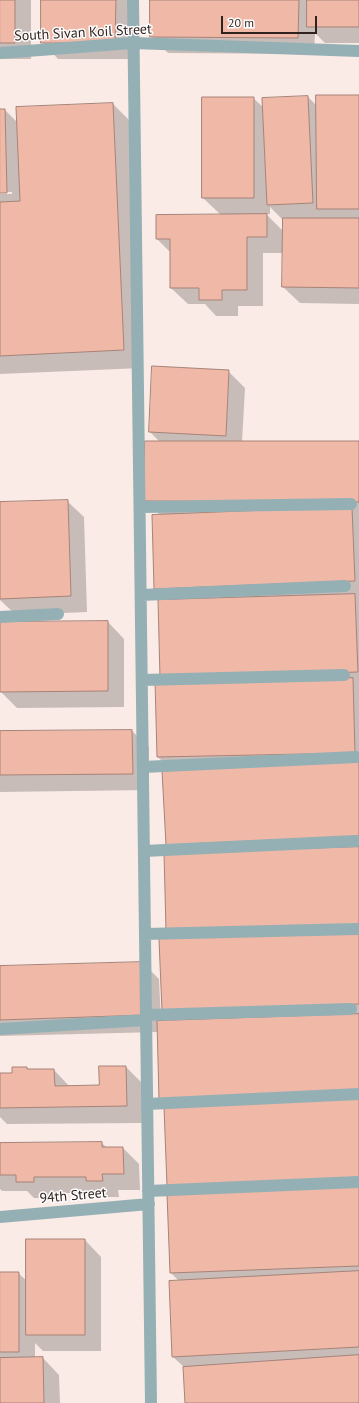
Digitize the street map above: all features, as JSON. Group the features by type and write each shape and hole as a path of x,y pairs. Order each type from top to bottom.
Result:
{"street":[{"path":"133,0 151,1403"},
{"name":"South Sivan Koil Street","path":"0,53 134,43 359,51"},
{"path":"140,507 351,504"},
{"path":"141,595 345,586"},
{"path":"0,617 58,614"},
{"path":"142,680 344,674"},
{"path":"143,767 356,757"},
{"path":"144,851 356,841"},
{"path":"145,934 357,929"},
{"path":"0,1029 146,1018 351,1008"},
{"path":"147,1104 359,1094"},
{"path":"148,1191 358,1182"},
{"name":"94th Street","path":"0,1217 148,1204"}],"building":[{"path":"0,0 15,0 15,43 0,43"},
{"path":"41,0 116,0 115,43 41,43"},
{"path":"150,0 299,0 298,38 150,37"},
{"path":"307,0 359,0 359,27 307,27"},
{"path":"316,95 359,95 359,209 317,209"},
{"path":"308,96 313,203 267,205 262,98"},
{"path":"202,97 254,97 254,198 202,198"},
{"path":"113,103 124,350 0,356 0,202 20,201 16,107"},
{"path":"0,109 5,109 7,193 0,193"},
{"path":"267,214 267,237 247,237 247,290 222,290 222,300 199,300 199,288 170,288 170,239 156,239 156,215"},
{"path":"283,218 359,218 359,288 282,287"},
{"path":"152,366 229,370 226,436 149,432"},
{"path":"145,441 359,441 359,502 144,501"},
{"path":"68,500 71,596 0,599 0,502"},
{"path":"352,507 355,581 154,589 152,515"},
{"path":"355,594 358,672 160,678 158,600"},
{"path":"108,621 108,691 0,692 0,622"},
{"path":"353,678 355,753 157,757 155,681"},
{"path":"132,730 133,774 0,775 0,731"},
{"path":"359,762 359,836 166,845 162,771"},
{"path":"359,847 359,925 166,931 164,853"},
{"path":"359,932 359,1004 162,1011 159,939"},
{"path":"143,962 145,1015 0,1020 0,966"},
{"path":"359,1014 359,1092 159,1099 157,1021"},
{"path":"99,1066 126,1066 127,1106 0,1108 0,1073 12,1073 12,1067 27,1067 27,1069 54,1069 55,1086 99,1085"},
{"path":"359,1098 359,1178 167,1186 164,1107"},
{"path":"102,1142 102,1147 123,1147 124,1174 102,1174 103,1181 86,1181 86,1177 34,1177 34,1182 16,1182 16,1175 0,1175 0,1143"},
{"path":"359,1187 359,1266 170,1273 167,1194"},
{"path":"26,1239 85,1239 85,1335 26,1335"},
{"path":"359,1271 359,1347 172,1357 169,1281"},
{"path":"0,1272 19,1272 19,1352 0,1352"},
{"path":"359,1355 359,1403 185,1403 183,1367"},
{"path":"43,1357 44,1403 0,1403 0,1358"}]}
